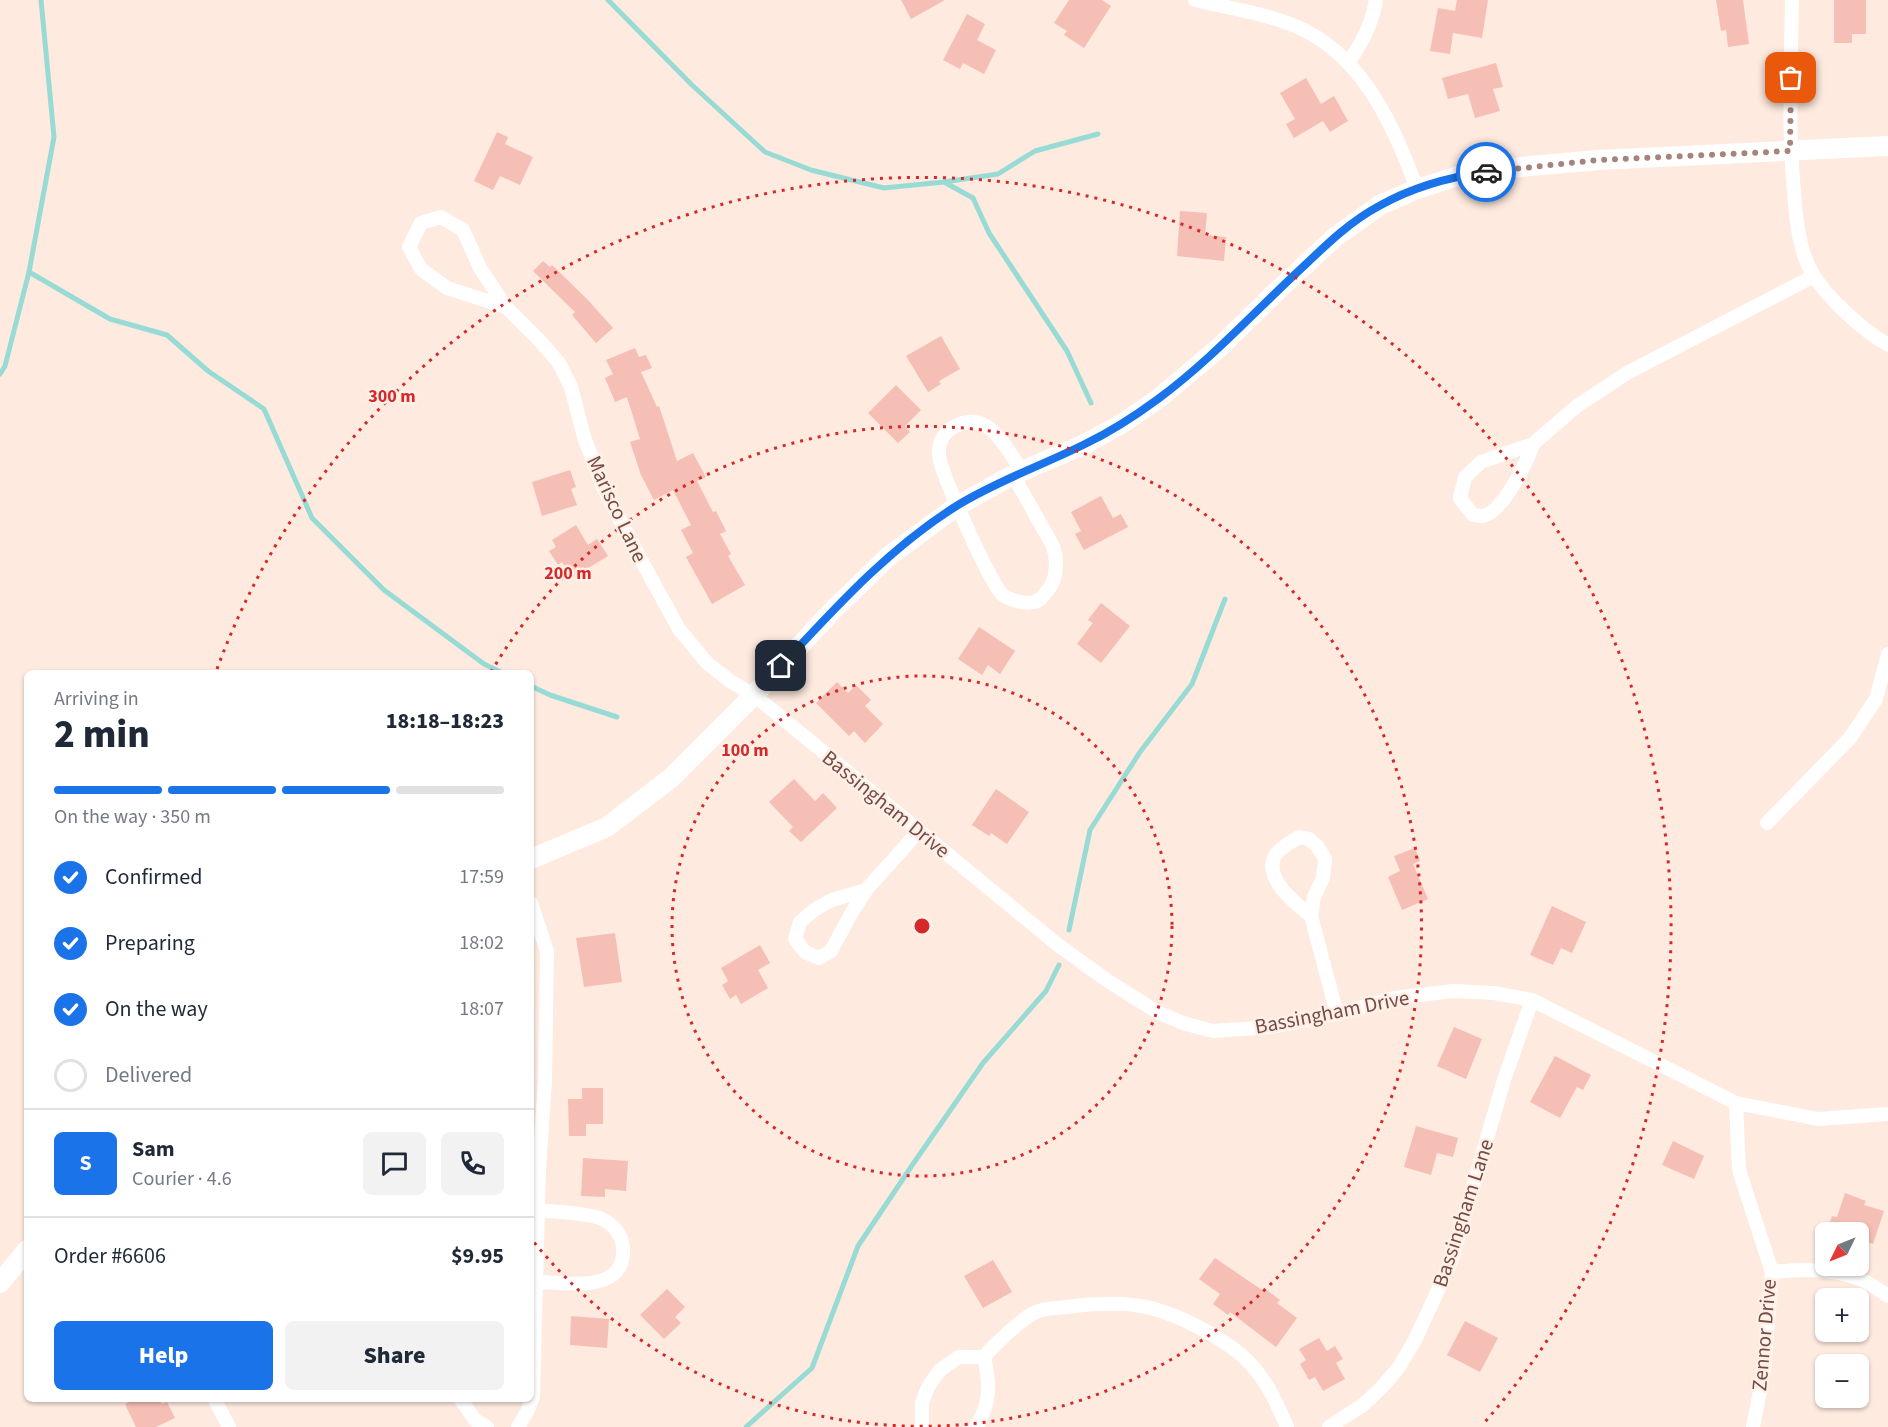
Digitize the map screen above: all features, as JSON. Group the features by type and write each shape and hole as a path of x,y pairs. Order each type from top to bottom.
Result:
{"main road":[{"path":"534,858 607,827 671,778 754,695 836,607 889,556 957,506 1018,473 1085,444 1123,423 1158,399 1220,347 1335,237 1380,205 1418,189 1461,175 1552,164 1888,146"},
{"path":"0,1283 24,1254"}],"street":[{"path":"1195,0 1282,22 1306,31 1349,62 1379,103 1400,142 1418,189"},
{"path":"1349,62 1364,40 1376,0"},
{"path":"1792,0 1790,151 1796,217 1804,251 1814,276 1842,309 1888,345"},
{"name":"Marisco Lane","path":"506,307 447,288 421,270 409,247 422,223 441,217 463,230 480,268 506,307 559,363 571,387 585,437 603,487 679,629 707,663 730,681 754,695"},
{"path":"1533,444 1526,465 1497,507 1484,516 1473,515 1460,498 1465,477 1481,462 1533,444 1577,406 1627,372 1814,276"},
{"path":"973,421 983,424 994,431 1018,473 1053,547 1057,563 1050,588 1033,602 1019,602 1004,596 987,572 957,506 939,457 944,434 958,425 973,421"},
{"path":"1767,824 1850,738 1876,699 1888,654"},
{"name":"Bassingham Drive","path":"754,695 1058,945 1108,981 1159,1013 1186,1024 1213,1031 1272,1027 1336,1014 1394,998 1453,991 1494,993 1532,1000 1736,1103 1818,1119 1888,1114"},
{"path":"866,890 832,900 814,910 800,922 795,939 805,952 819,958 831,951 866,890 919,831"},
{"path":"1311,916 1292,901 1273,873 1272,862 1275,855 1299,837 1309,839 1317,846 1325,859 1323,878 1314,897 1311,916 1336,1014"},
{"path":"534,913 546,951 545,1081 534,1317"},
{"name":"Bassingham Lane","path":"1329,1427 1363,1405 1382,1387 1399,1367 1415,1340 1452,1262 1504,1080 1532,1000"},
{"name":"Zennor Drive","path":"1736,1103 1739,1170 1772,1272 1764,1371 1753,1427"},
{"path":"536,1282 599,1283 611,1278 620,1269 623,1256 622,1242 615,1228 601,1218 539,1210"},
{"path":"1772,1272 1810,1269 1836,1272 1862,1279 1888,1296"},
{"path":"922,1427 922,1403 928,1387 940,1370 959,1357 984,1357 996,1343 1036,1311 1082,1305 1130,1303 1161,1309 1186,1320 1231,1346 1253,1366 1270,1388 1287,1427"},
{"path":"976,1427 987,1406 989,1383 984,1357"},
{"path":"216,1402 228,1427"},
{"path":"462,1402 475,1420 487,1427"},
{"path":"518,1427 531,1402"}],"building":[{"path":"901,0 945,0 911,19"},
{"path":"1069,0 1102,0 1111,6 1084,48 1064,35 1067,31 1054,23"},
{"path":"1457,0 1488,0 1482,38 1453,33 1450,54 1430,51 1438,8 1455,11"},
{"path":"1716,0 1743,0 1749,44 1728,47 1726,30 1721,31"},
{"path":"1834,0 1866,0 1866,34 1852,34 1852,43 1834,43"},
{"path":"967,14 985,24 977,40 996,50 984,74 963,63 960,69 943,60"},
{"path":"1496,63 1503,87 1493,89 1500,111 1475,118 1468,94 1448,99 1442,78"},
{"path":"1306,78 1321,104 1334,96 1348,121 1330,132 1323,121 1294,138 1286,124 1295,119 1280,93"},
{"path":"497,132 508,137 505,144 533,157 520,185 500,176 493,190 474,181"},
{"path":"1180,211 1207,213 1205,235 1226,237 1224,261 1177,256"},
{"path":"543,261 550,267 552,265 613,328 596,343 572,315 575,312 533,271"},
{"path":"941,336 960,369 939,381 941,384 928,392 906,356"},
{"path":"635,348 639,357 646,355 652,368 641,372 657,407 659,406 677,461 693,453 706,477 697,481 726,531 720,534 731,554 728,556 745,585 712,604 686,557 693,553 681,530 691,525 673,490 654,500 641,475 630,442 640,439 627,397 615,402 605,378 613,374 606,360"},
{"path":"896,385 921,410 905,426 910,432 898,443 868,413"},
{"path":"570,470 576,487 571,489 577,505 542,516 532,482"},
{"path":"1101,496 1113,518 1121,514 1128,527 1084,550 1075,534 1081,531 1071,512"},
{"path":"576,525 588,545 597,539 608,556 572,578 562,562 558,565 549,551 556,547 552,540"},
{"path":"1101,603 1130,626 1101,663 1077,644 1093,623 1088,620"},
{"path":"979,627 1015,651 1000,674 988,665 982,675 958,659"},
{"path":"837,682 848,693 856,685 871,700 865,706 883,724 865,743 854,731 849,736 816,703"},
{"path":"794,779 815,801 823,793 837,808 801,842 789,831 793,827 769,802"},
{"path":"996,789 1029,812 1007,844 991,833 989,836 972,825"},
{"path":"1415,848 1420,861 1413,864 1428,899 1402,910 1388,877 1400,871 1394,856"},
{"path":"1552,906 1586,922 1572,953 1561,948 1553,965 1530,955"},
{"path":"615,933 622,982 584,987 576,938"},
{"path":"760,945 770,963 758,970 768,988 741,1004 736,995 730,999 722,985 728,981 721,968"},
{"path":"1454,1027 1482,1039 1466,1079 1437,1066"},
{"path":"1555,1056 1591,1075 1583,1090 1577,1087 1560,1118 1530,1102"},
{"path":"582,1088 603,1088 603,1124 586,1124 586,1136 569,1136 568,1099 582,1099"},
{"path":"1416,1126 1458,1138 1453,1157 1437,1153 1431,1175 1404,1167"},
{"path":"1673,1141 1704,1156 1694,1179 1662,1165"},
{"path":"583,1158 628,1161 626,1191 605,1189 605,1197 581,1196"},
{"path":"1845,1193 1866,1201 1864,1205 1884,1211 1873,1244 1869,1242 1869,1222 1830,1222 1832,1216 1837,1217"},
{"path":"1215,1258 1262,1290 1264,1288 1280,1300 1277,1303 1297,1318 1276,1347 1230,1312 1228,1315 1213,1304 1220,1294 1199,1279"},
{"path":"993,1260 1012,1292 983,1308 964,1276"},
{"path":"667,1289 685,1307 675,1317 681,1323 664,1339 640,1315"},
{"path":"571,1316 609,1319 607,1348 570,1345"},
{"path":"1465,1321 1498,1338 1480,1372 1447,1355"},
{"path":"1319,1338 1327,1351 1335,1346 1343,1359 1336,1363 1345,1379 1323,1391 1315,1377 1309,1380 1300,1364 1306,1360 1299,1349"},
{"path":"167,1402 175,1418 156,1427 136,1427 125,1404"}],"waterway":[{"path":"0,374 5,366 29,272 54,137 41,0"},
{"path":"608,0 692,85 765,152 811,170 884,188 944,182 998,174 1035,151 1098,134"},
{"path":"944,182 973,198 989,233 1067,351 1091,403"},
{"path":"29,272 110,319 167,335 208,371 264,409 312,518 384,590 484,664 497,670"},
{"path":"1069,930 1090,830 1140,752 1192,684 1225,599"},
{"path":"534,687 617,717"},
{"path":"746,1427 812,1368 858,1246 983,1063 1046,991 1059,965"}],"way so far":[{"path":"1486,172 1598,160 1790,151 1791,78"}],"route":[{"path":"781,666 836,607 889,556 957,506 1013,475 1085,444 1123,423 1158,399 1220,347 1277,291 1356,220 1380,205 1418,189 1461,175 1486,172"}]}
